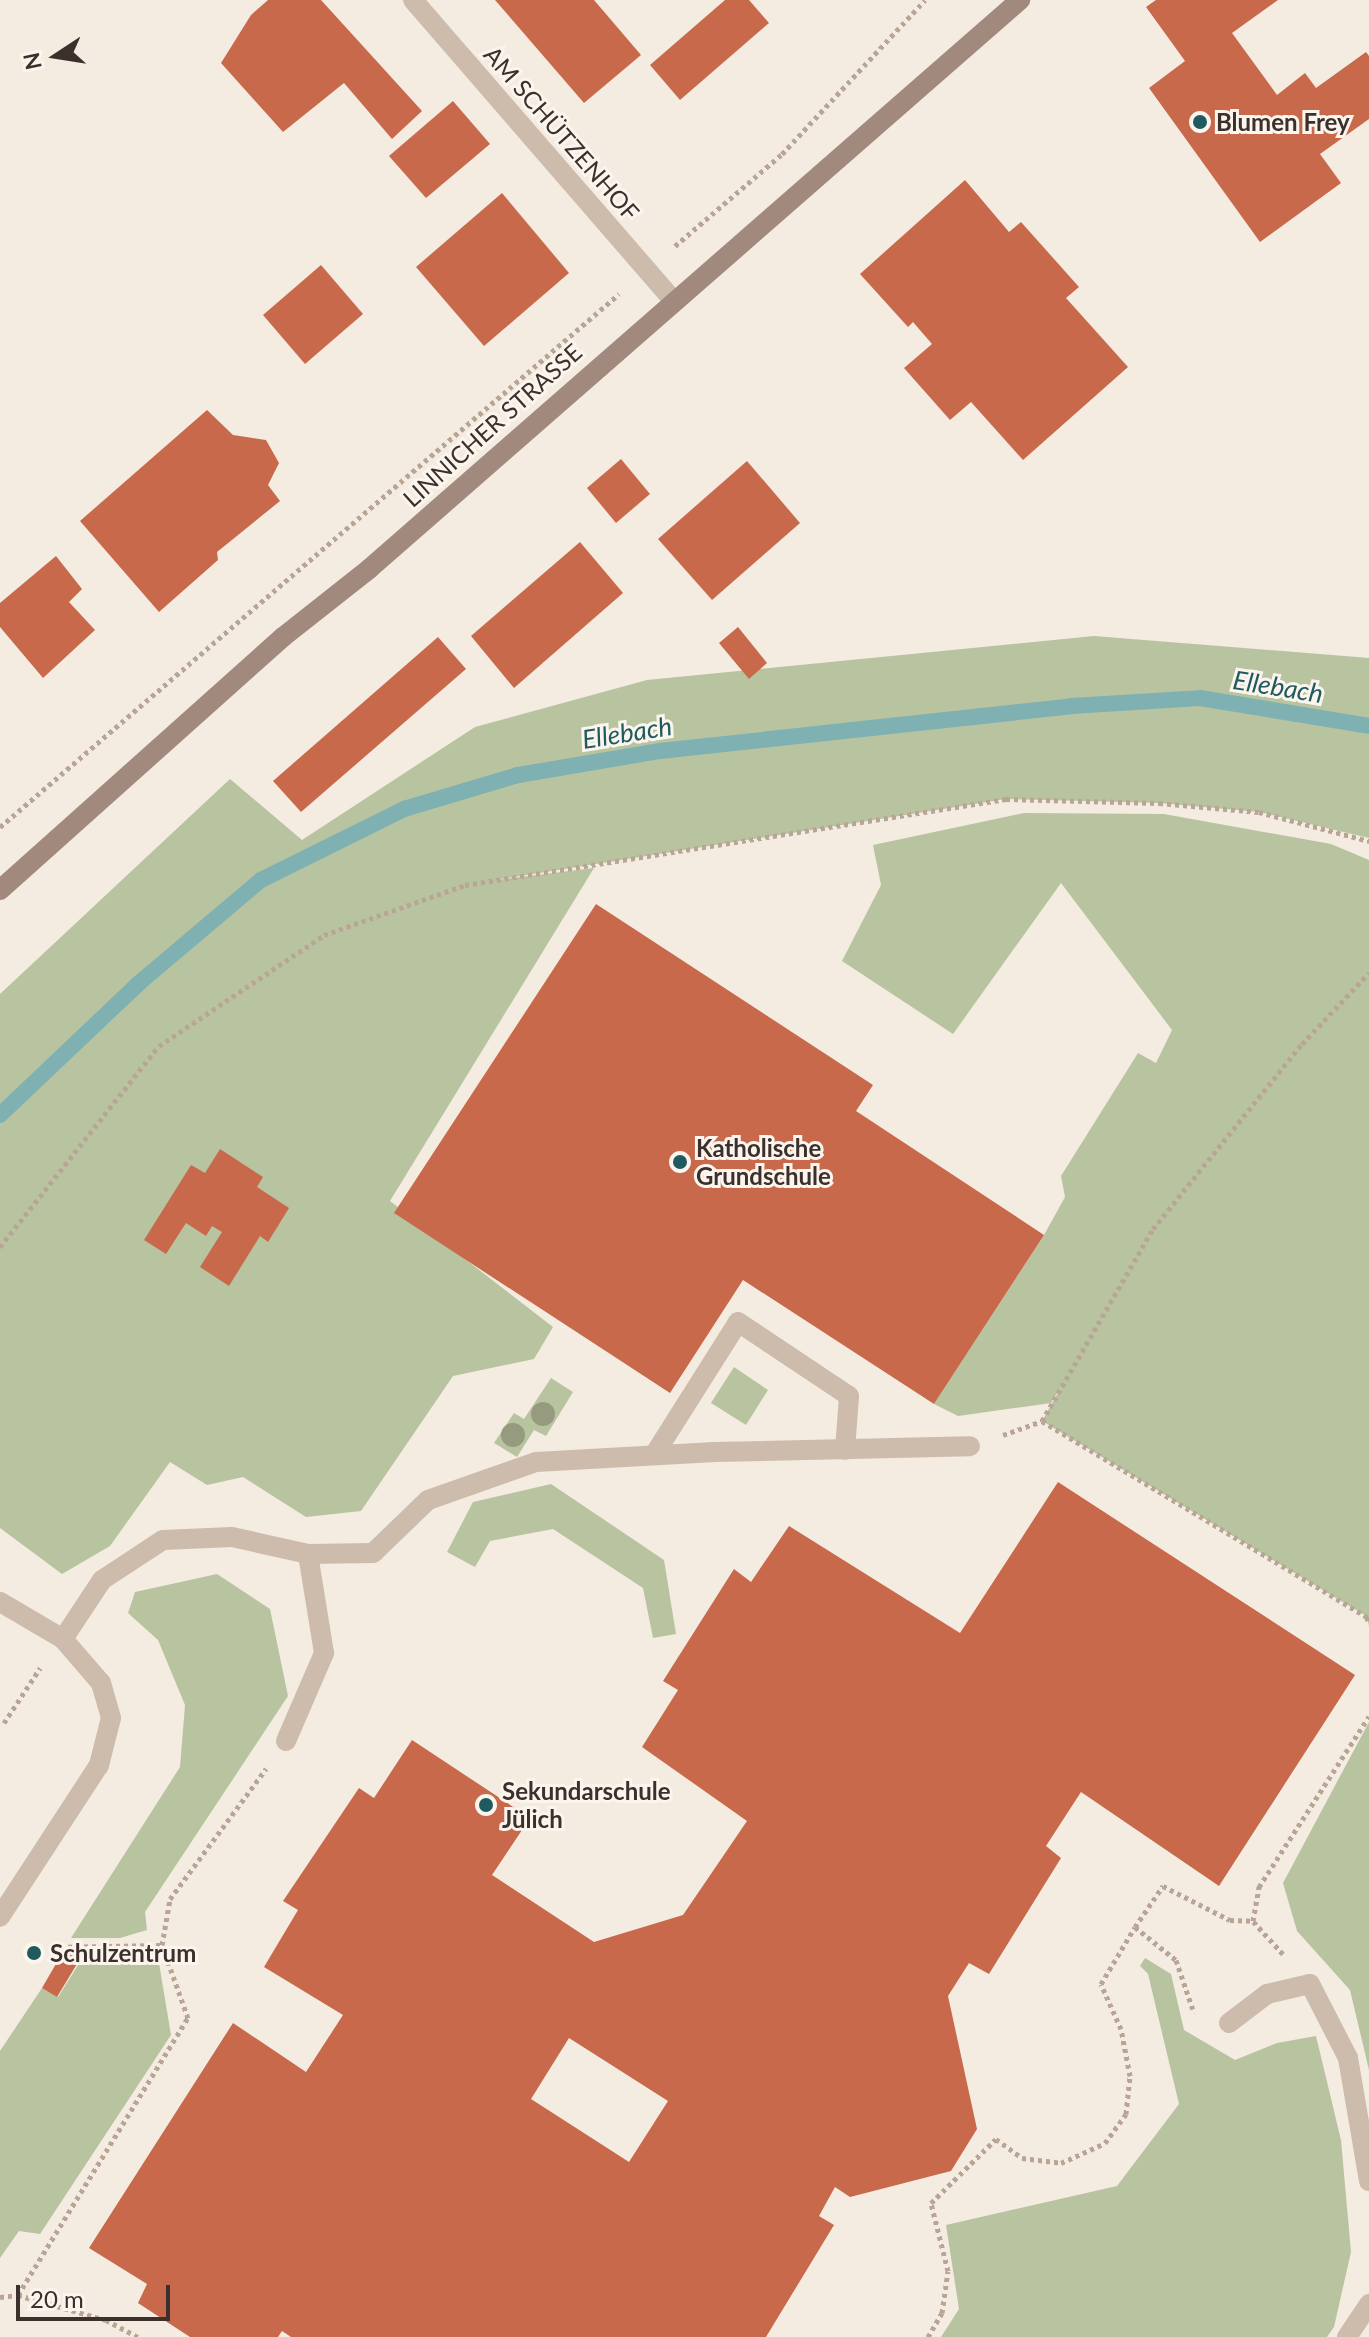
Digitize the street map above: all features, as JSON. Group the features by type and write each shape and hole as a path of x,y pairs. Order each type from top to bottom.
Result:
{"main road":[{"name":"LINNICHER STRASSE","path":"0,890 672,299 1020,0"}],"street":[{"name":"AM SCHÜTZENHOF","path":"413,0 672,299"},
{"path":"654,1455 738,1322 849,1396 845,1450"},
{"path":"63,1639 102,1580 163,1540 232,1537 308,1554 373,1553 428,1500 536,1462 654,1455 970,1446"},
{"path":"286,1741 324,1653 308,1554"},
{"path":"0,1602 63,1639 101,1683 111,1718 99,1765 0,1917"},
{"path":"1229,2023 1267,1994 1310,1984 1348,2058 1369,2181"},
{"path":"1347,2337 1369,2304"}],"path":[{"path":"0,827 782,154 925,0"},
{"path":"0,1247 159,1046 324,935 465,885 1006,799 1159,803 1259,812 1369,841"},
{"path":"970,1446 1042,1421 1153,1229 1302,1044 1369,973"},
{"path":"1042,1421 1367,1617 1369,1625"},
{"path":"4,1723 63,1639"},
{"path":"1253,1921 1259,1887 1369,1716"},
{"path":"18,2295 188,2018 162,1945 170,1899 286,1741"},
{"path":"928,2337 942,2313 948,2271 931,2203 996,2139 1022,2158 1061,2163 1105,2143 1126,2114 1130,2076 1124,2045 1101,1984 1163,1886 1230,1920 1253,1921 1310,1984"},
{"path":"1135,1927 1176,1960 1197,2023 1229,2023"},
{"path":"52,1947 162,1945"},
{"path":"0,2297 18,2295 106,2320 138,2337"}],"green space":[{"path":"1094,636 1369,658 1369,838 1259,812 1159,803 1006,799 495,880 594,868 390,1201 553,1327 534,1359 453,1376 361,1511 306,1517 243,1477 207,1485 170,1462 110,1546 62,1574 0,1528 0,994 230,779 302,840 475,727 647,680"},
{"path":"1024,813 1164,814 1331,844 1369,860 1369,1625 1366,1616 1042,1421 1064,1382 1051,1403 958,1416 934,1404 1044,1235 1065,1197 1061,1176 1138,1053 1156,1063 1172,1030 1061,883 953,1034 842,961 881,885 873,845"},
{"path":"734,1367 768,1390 746,1425 711,1403"},
{"path":"551,1378 573,1392 546,1436 534,1430 517,1457 494,1443 514,1413 524,1419"},
{"path":"551,1484 664,1560 676,1634 653,1638 643,1588 553,1529 490,1541 475,1567 447,1552 473,1502"},
{"path":"217,1574 270,1609 288,1696 145,1912 147,1930 120,1938 71,1938 180,1767 185,1705 158,1640 128,1613 135,1592"},
{"path":"1369,1722 1369,2070 1350,1990 1297,1931 1283,1883"},
{"path":"151,1953 158,1957 171,2035 40,2234 19,2231 0,2258 0,2051 42,1988 58,1997 85,1954"},
{"path":"1145,1958 1171,1974 1184,2030 1235,2060 1277,2043 1316,2036 1341,2140 1351,2252 1334,2327 1327,2337 941,2337 959,2309 946,2225 1117,2186 1179,2104 1148,1974 1140,1966"}],"building":[{"path":"268,0 321,0 422,111 392,139 344,83 283,132 221,63 251,15"},
{"path":"495,0 594,0 641,55 584,103"},
{"path":"725,0 749,0 769,23 680,100 650,65"},
{"path":"1156,0 1278,0 1232,33 1277,95 1305,73 1316,88 1366,52 1369,56 1369,119 1320,154 1341,183 1260,242 1149,88 1185,61 1146,7"},
{"path":"453,101 490,144 426,198 389,156"},
{"path":"965,180 1009,232 1021,222 1079,287 1066,298 1128,367 1023,460 971,402 950,420 904,368 932,344 913,322 908,327 860,274"},
{"path":"502,193 569,273 484,346 416,267"},
{"path":"321,265 363,314 305,364 263,315"},
{"path":"207,410 233,435 266,440 279,463 268,485 280,501 217,552 218,560 159,612 80,521"},
{"path":"621,459 650,494 616,523 587,488"},
{"path":"747,461 800,523 712,600 658,539"},
{"path":"580,542 623,593 514,688 471,636"},
{"path":"56,556 82,589 69,602 95,630 43,678 0,627 0,603"},
{"path":"738,627 767,663 749,679 719,643"},
{"path":"438,637 466,669 301,812 273,781"},
{"name":"Katholische Grundschule","path":"596,904 873,1085 856,1111 1044,1235 934,1404 743,1280 670,1393 394,1213"},
{"path":"220,1149 263,1177 257,1187 289,1208 268,1242 260,1236 229,1286 200,1267 222,1232 212,1226 206,1236 186,1223 166,1254 144,1240 191,1165 205,1173"},
{"path":"1058,1482 1355,1675 1219,1886 1081,1792 1046,1846 1061,1858 989,1974 969,1963 948,1996 977,2129 951,2171 850,2197 835,2187 819,2216 834,2225 766,2337 291,2337 282,2331 278,2337 190,2337 138,2303 147,2284 89,2248 233,2023 306,2072 343,2015 264,1967 298,1910 283,1901 359,1788 374,1798 412,1740 530,1818 492,1875 594,1942 683,1915 747,1821 642,1747 678,1690 663,1681 734,1569 751,1582 789,1526 960,1633","holes":["569,2038 668,2101 629,2162 531,2099"]},
{"path":"64,1950 80,1959 57,1997 42,1988"}],"waterway":[{"name":"Ellebach","path":"0,1115 139,983 261,880 404,809 518,775 660,751 1071,706 1200,698 1369,726"}],"place":[{"name":"Blumen Frey","path":"1200,122"},
{"name":"Katholische Grundschule","path":"680,1162"},
{"name":"Sekundarschule Jülich","path":"486,1805"},
{"name":"Schulzentrum","path":"34,1953"}]}
